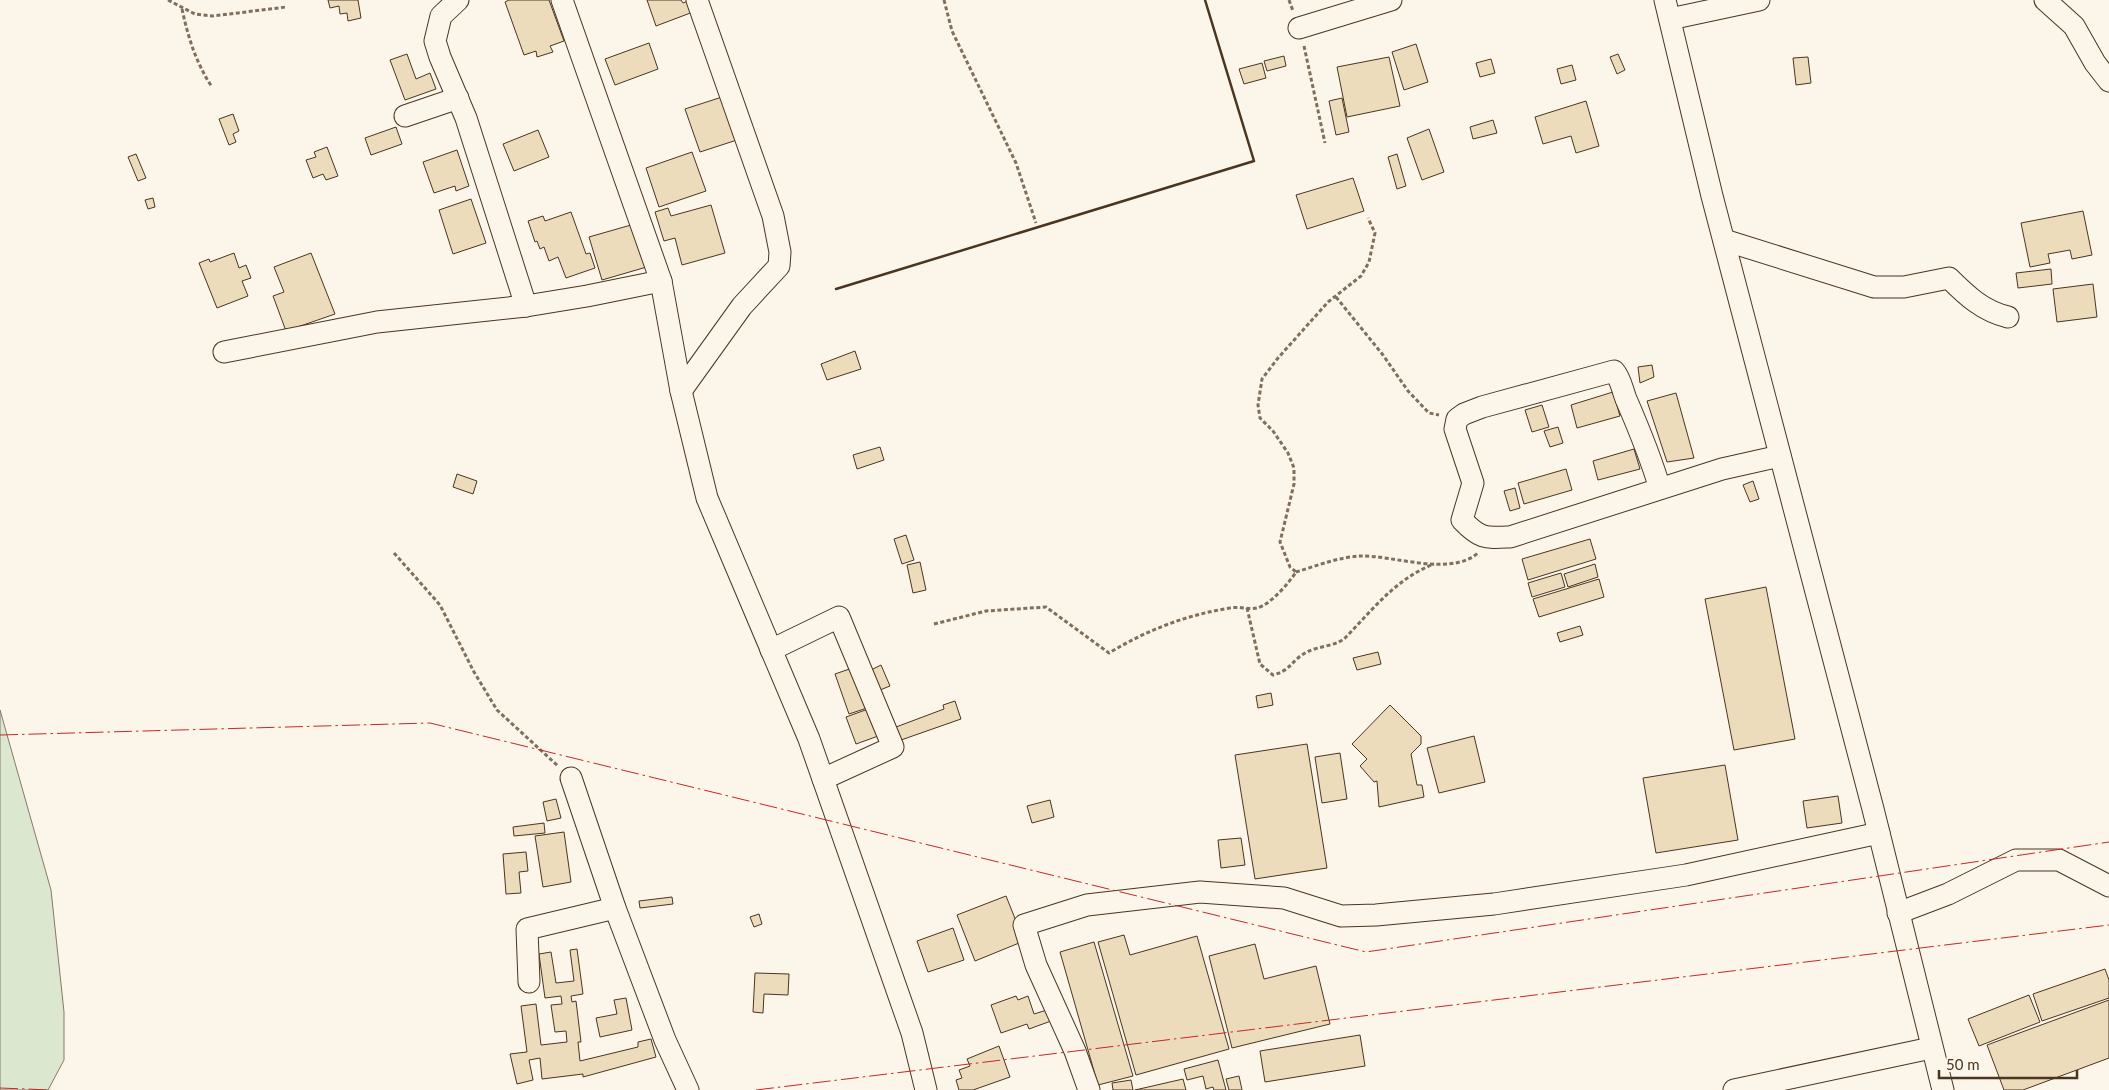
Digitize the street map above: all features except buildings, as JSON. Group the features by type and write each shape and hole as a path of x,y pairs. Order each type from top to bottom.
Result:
{"street":[{"path":"458,0 441,16 435,41 466,118 526,306"},
{"path":"562,0 661,280 681,391 708,498 809,739 912,1033 926,1090"},
{"path":"681,391 742,306 779,266 780,252 773,216 697,0"},
{"path":"1299,28 1391,0"},
{"path":"1759,0 1667,9 1724,240 1879,834 1943,1090"},
{"path":"2046,0 2074,26 2095,62 2109,81"},
{"path":"405,116 458,98"},
{"path":"1724,240 1874,287 1904,287 1949,278 1970,298 1993,313 2008,318"},
{"path":"224,352 377,322 526,306 587,296 661,280"},
{"path":"1660,489 1651,459 1623,392 1620,378 1614,371 1482,407 1457,419 1455,429 1473,483 1462,520 1474,532 1489,538 1510,537 1660,489 1722,469 1780,456"},
{"path":"771,650 839,617 893,747 823,779"},
{"path":"571,778 615,908 665,1040 688,1090"},
{"path":"1089,1090 1075,1051 1036,965 1024,925 1087,905 1200,892 1284,898 1341,916 1376,916 1494,904 1686,875 1879,834"},
{"path":"1898,913 1948,894 2016,860 2059,860 2109,886"},
{"path":"530,982 527,929 615,908"},
{"path":"1734,1090 1932,1048"}],"path":[{"path":"168,0 195,14 213,16 286,7"},
{"path":"944,0 952,31 1016,163 1036,223"},
{"path":"1289,0 1299,28 1325,143"},
{"path":"182,8 188,38 200,69 212,87"},
{"path":"1296,572 1290,567 1280,542 1294,484 1294,468 1288,453 1273,431 1260,418 1258,405 1262,380 1278,358 1336,297 1361,276 1369,262 1375,233 1368,218"},
{"path":"1336,297 1372,341 1408,391 1429,413 1457,419"},
{"path":"934,624 986,611 1046,607 1109,653 1131,640 1186,617 1233,607 1258,608 1274,597 1296,572 1360,556 1434,564 1462,562 1477,555 1489,538"},
{"path":"394,553 440,605 474,672 497,710 571,778"},
{"path":"1247,608 1260,664 1273,675 1286,672 1293,662 1307,652 1345,639 1366,617 1373,606 1418,570 1434,564"}],"green space":[{"path":"0,710 51,890 64,1012 64,1060 48,1090 0,1090"}],"wall":[{"path":"836,289 1254,161 1205,0"}],"power":[{"path":"0,735 430,723 1366,952 2109,842"},
{"path":"756,1090 2109,925"},
{"path":"0,1088 51,1090"}]}
